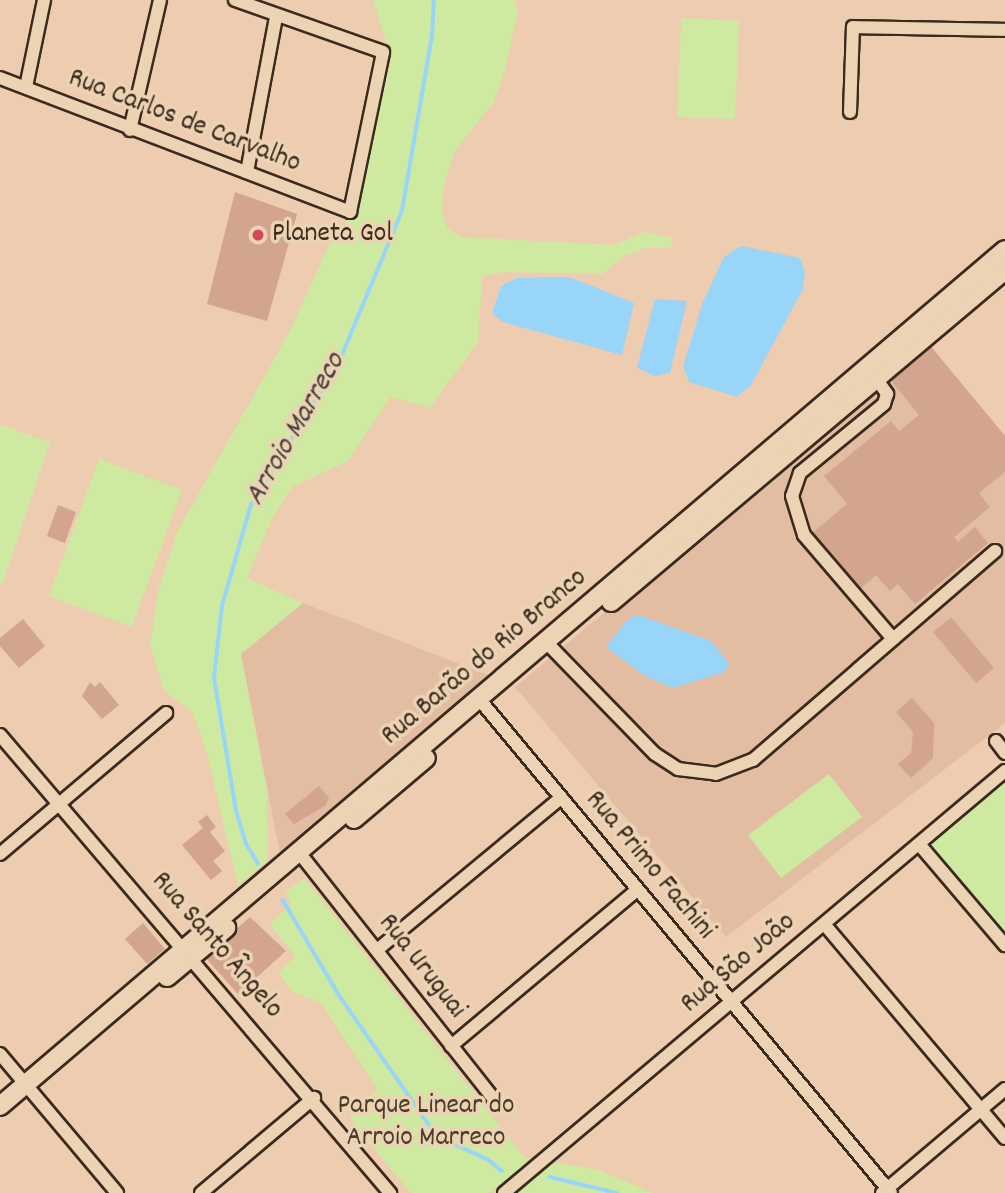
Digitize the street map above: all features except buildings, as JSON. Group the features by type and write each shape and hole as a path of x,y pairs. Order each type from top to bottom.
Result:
{"main road":[{"name":"Rua Barão do Rio Branco","path":"0,1121 29,1089 872,372 1005,250"},
{"name":"Rua Barão do Rio Branco","path":"872,372 1005,270"},
{"name":"Rua Barão do Rio Branco","path":"243,906 305,860 483,703"},
{"name":"Rua Barão do Rio Branco","path":"0,1106 29,1089"}],"street":[{"path":"26,87 44,0"},
{"path":"130,130 160,0"},
{"path":"235,0 276,17 247,172"},
{"name":"Rua Carlos de Carvalho","path":"0,78 350,212 383,52 276,17"},
{"path":"850,112 853,27 1005,30"},
{"path":"872,372 887,394 884,404 800,473 792,496 804,535 893,639"},
{"path":"550,646 655,754 678,769 699,775 735,770 753,760 995,551"},
{"name":"Rua Primo Fachini","path":"483,703 887,1191"},
{"path":"0,854 166,713"},
{"name":"Rua Santo Ângelo","path":"0,735 314,1098 390,1193"},
{"path":"996,741 1005,752"},
{"name":"Rua São João","path":"504,1193 1005,771"},
{"path":"377,950 561,798"},
{"path":"919,844 1005,945"},
{"name":"Rua Uruguai","path":"305,860 498,1104"},
{"path":"452,1046 637,890"},
{"path":"825,925 1005,1138"},
{"path":"0,1054 117,1193"},
{"path":"887,1191 1005,1089"},
{"path":"201,1193 314,1098"}],"shaded area":[{"path":"928,343 1005,436 1005,723 726,937 515,687"},
{"path":"303,603 488,675 280,853 241,654"}],"green space":[{"path":"373,0 514,0 518,11 504,74 493,103 455,151 445,181 442,210 447,228 461,237 614,245 643,232 674,238 671,248 646,248 625,255 603,274 504,272 482,277 478,342 430,408 391,397 348,461 292,487 272,519 247,578 303,603 241,654 267,790 268,860 238,886 207,753 193,713 164,690 150,645 158,592 177,532 291,329 327,249 356,207 388,49"},
{"path":"681,18 739,21 735,119 677,117"},
{"path":"0,425 50,442 3,583 0,582"},
{"path":"99,459 182,490 132,627 49,596"},
{"path":"829,774 862,817 781,878 748,835"},
{"path":"1005,779 1005,935 928,844"},
{"name":"Parque Linear do Arroio Marreco","path":"304,878 525,1158 596,1169 653,1193 509,1193 501,1184 489,1193 411,1193 350,1119 377,1089 321,1003 293,992 279,973 295,956 270,924 291,904 286,892"}],"water":[{"path":"741,246 800,258 805,272 803,289 751,385 737,397 689,382 683,366 703,302 724,257"},
{"path":"569,277 634,303 622,355 503,322 492,313 501,286 517,278"},
{"path":"655,299 687,301 670,373 655,376 637,368"},
{"path":"638,615 711,641 729,664 724,672 673,688 645,676 606,647 628,619"}],"waterway":[{"name":"Arroio Marreco","path":"258,864 246,844 236,811 214,678 222,606 251,505 340,360 402,211 432,36 434,0"},
{"name":"Arroio Marreco","path":"283,900 339,995 437,1136 489,1160 502,1171"},
{"name":"Arroio Marreco","path":"550,1177 617,1193"}],"place":[{"name":"Planeta Gol","path":"258,235"}]}
